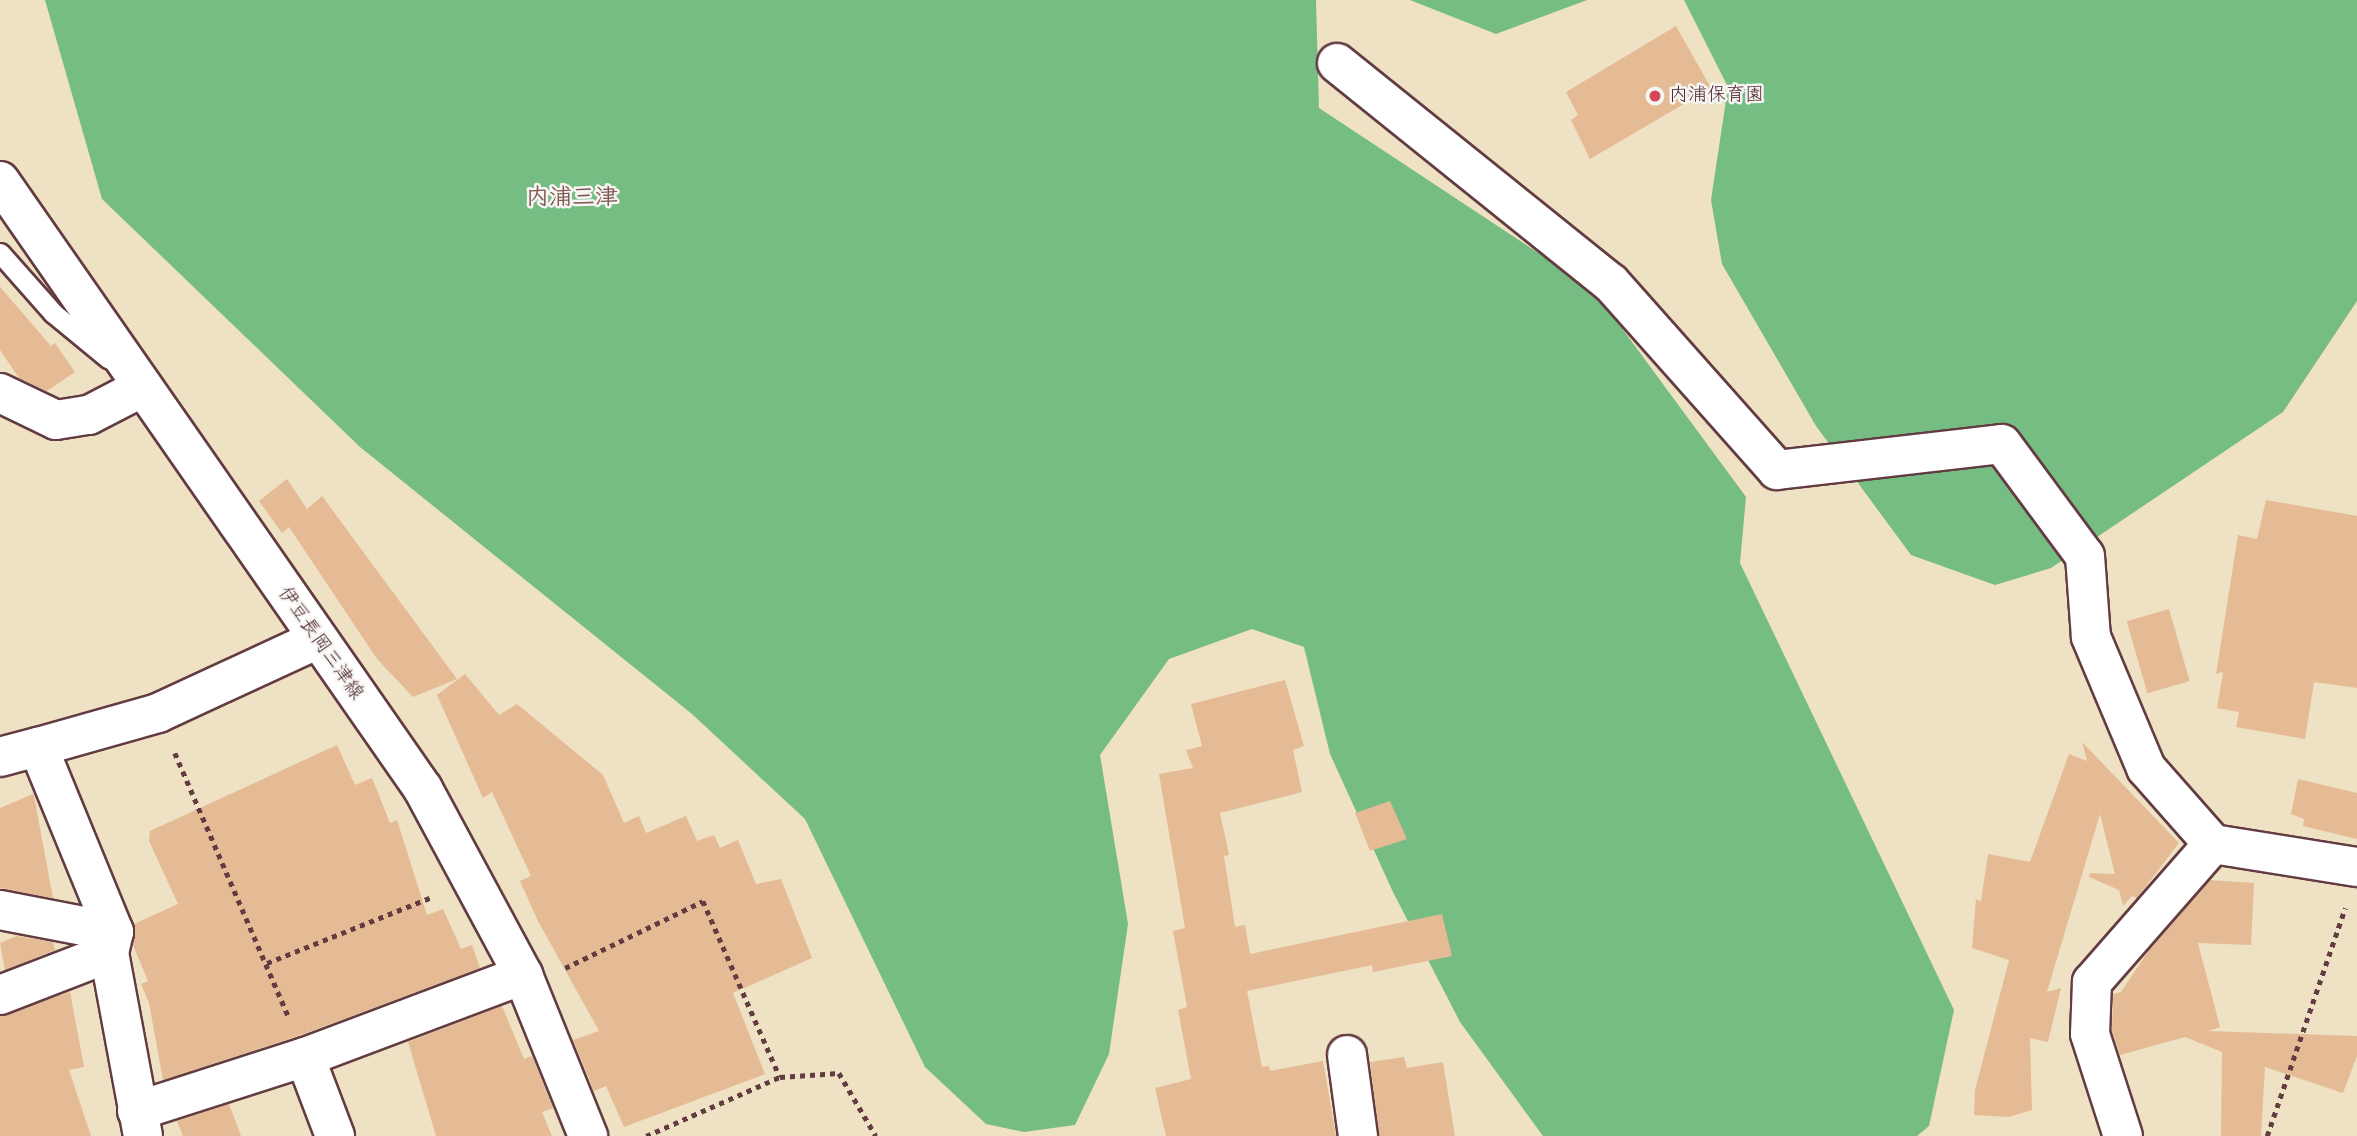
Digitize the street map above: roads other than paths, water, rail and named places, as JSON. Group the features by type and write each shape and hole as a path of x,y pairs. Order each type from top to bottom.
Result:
{"street":[{"path":"1337,63 1611,283 1777,470 2001,444 2085,556 2091,637 2146,768 2213,844 2353,882"},
{"name":"伊豆長岡三津線","path":"0,181 316,640 423,789 525,981 588,1136"},
{"path":"0,393 56,420 89,415 143,387"},
{"path":"0,757 158,713 316,640"},
{"path":"38,747 112,943 140,1124 305,1057 525,981"},
{"path":"2123,1136 2090,1034 2092,982 2213,844"},
{"path":"0,909 112,943"},
{"path":"0,995 112,943"},
{"path":"1348,1055 1358,1136"},
{"path":"305,1057 335,1136"}],"lane":[{"path":"0,253 53,313 143,387"}],"place":[{"name":"内浦保育園","path":"1655,96"}],"district":[{"name":"内浦三津","path":"572,198"}]}
